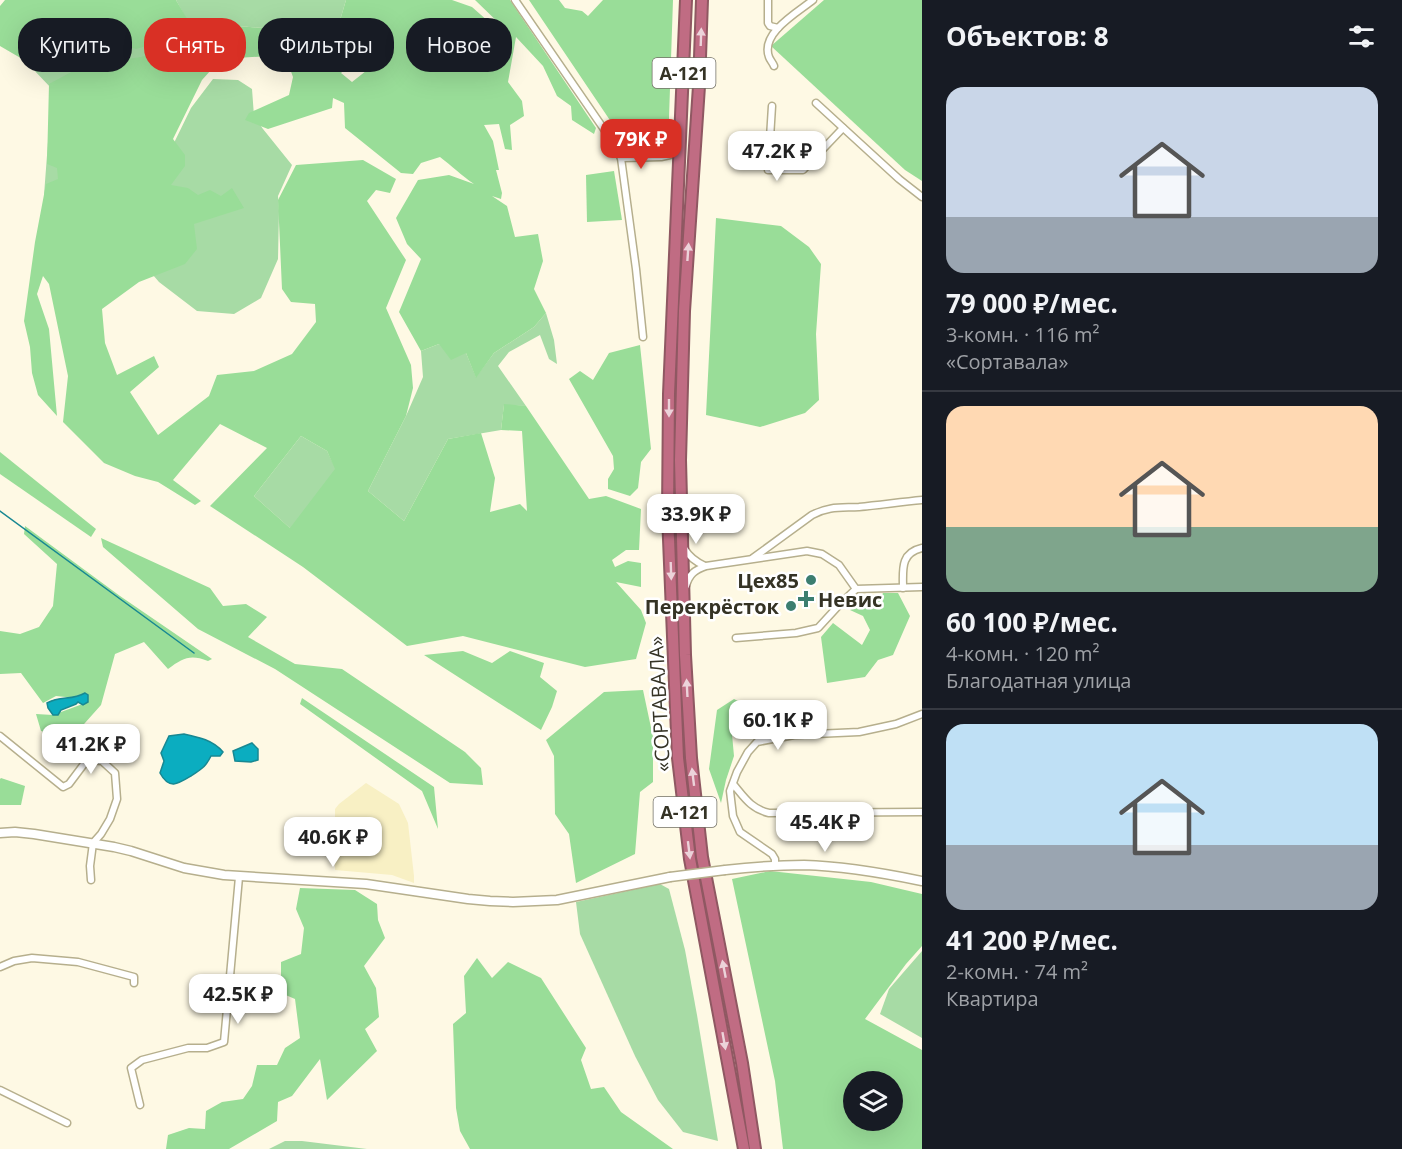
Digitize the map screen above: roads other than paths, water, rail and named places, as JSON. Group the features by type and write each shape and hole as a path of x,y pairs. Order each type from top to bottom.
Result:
{"highway":[{"name":"«СОРТАВАЛА»","path":"686,0 669,394 668,515 678,758 690,859 744,1149"},
{"name":"«СОРТАВАЛА»","path":"702,0 699,86 684,310 680,460 683,601 691,758 702,857 742,1063 755,1149"}],"street":[{"path":"515,0 608,135 621,158 643,337"},
{"path":"768,0 768,23 778,28"},
{"path":"774,66 769,57 768,48 771,36 813,0"},
{"path":"816,103 922,197"},
{"path":"772,106 768,170 803,170 843,128"},
{"path":"621,158 661,158 670,155 680,146"},
{"path":"661,158 675,164 678,171"},
{"path":"751,559 822,509 922,500"},
{"path":"682,530 688,554 695,562 706,566"},
{"path":"903,588 903,565 907,556 922,548"},
{"path":"683,601 686,584 690,575 697,569 807,551 822,554 839,566 856,589"},
{"path":"736,638 796,633 818,628 856,589 922,587"},
{"path":"775,866 772,854 740,832 733,816 730,791 737,772 757,742 794,735 859,732 897,724 922,714"},
{"path":"0,736 63,787 69,784 87,760 102,760 115,772 117,799 110,819 93,843 91,880"},
{"path":"733,783 750,804 759,811 769,813 922,812"},
{"path":"0,833 34,834 93,843 131,851 204,873 366,884 468,899 513,902 556,900 670,877 775,866 805,865 841,868 922,881"},
{"path":"140,1105 131,1068 136,1064 142,1060 188,1048 207,1048 224,1042 239,877"},
{"path":"0,967 14,961 32,958 78,962 134,977 134,982"},
{"path":"0,1090 67,1123"}],"water":[{"path":"85,693 88,695 88,702 83,705 78,702 61,710 58,715 53,715 48,708 47,703"},
{"path":"184,734 210,742 223,752 220,756 211,756 202,768 186,779 170,784 160,773 164,761 161,753 169,736"},
{"path":"252,743 258,749 258,760 235,761 233,751"}],"waterway":[{"path":"0,511 194,653"}],"place":[{"name":"Цех85","path":"811,580"},
{"name":"Невис","path":"806,599"},
{"name":"Перекрёсток","path":"791,606"}]}
